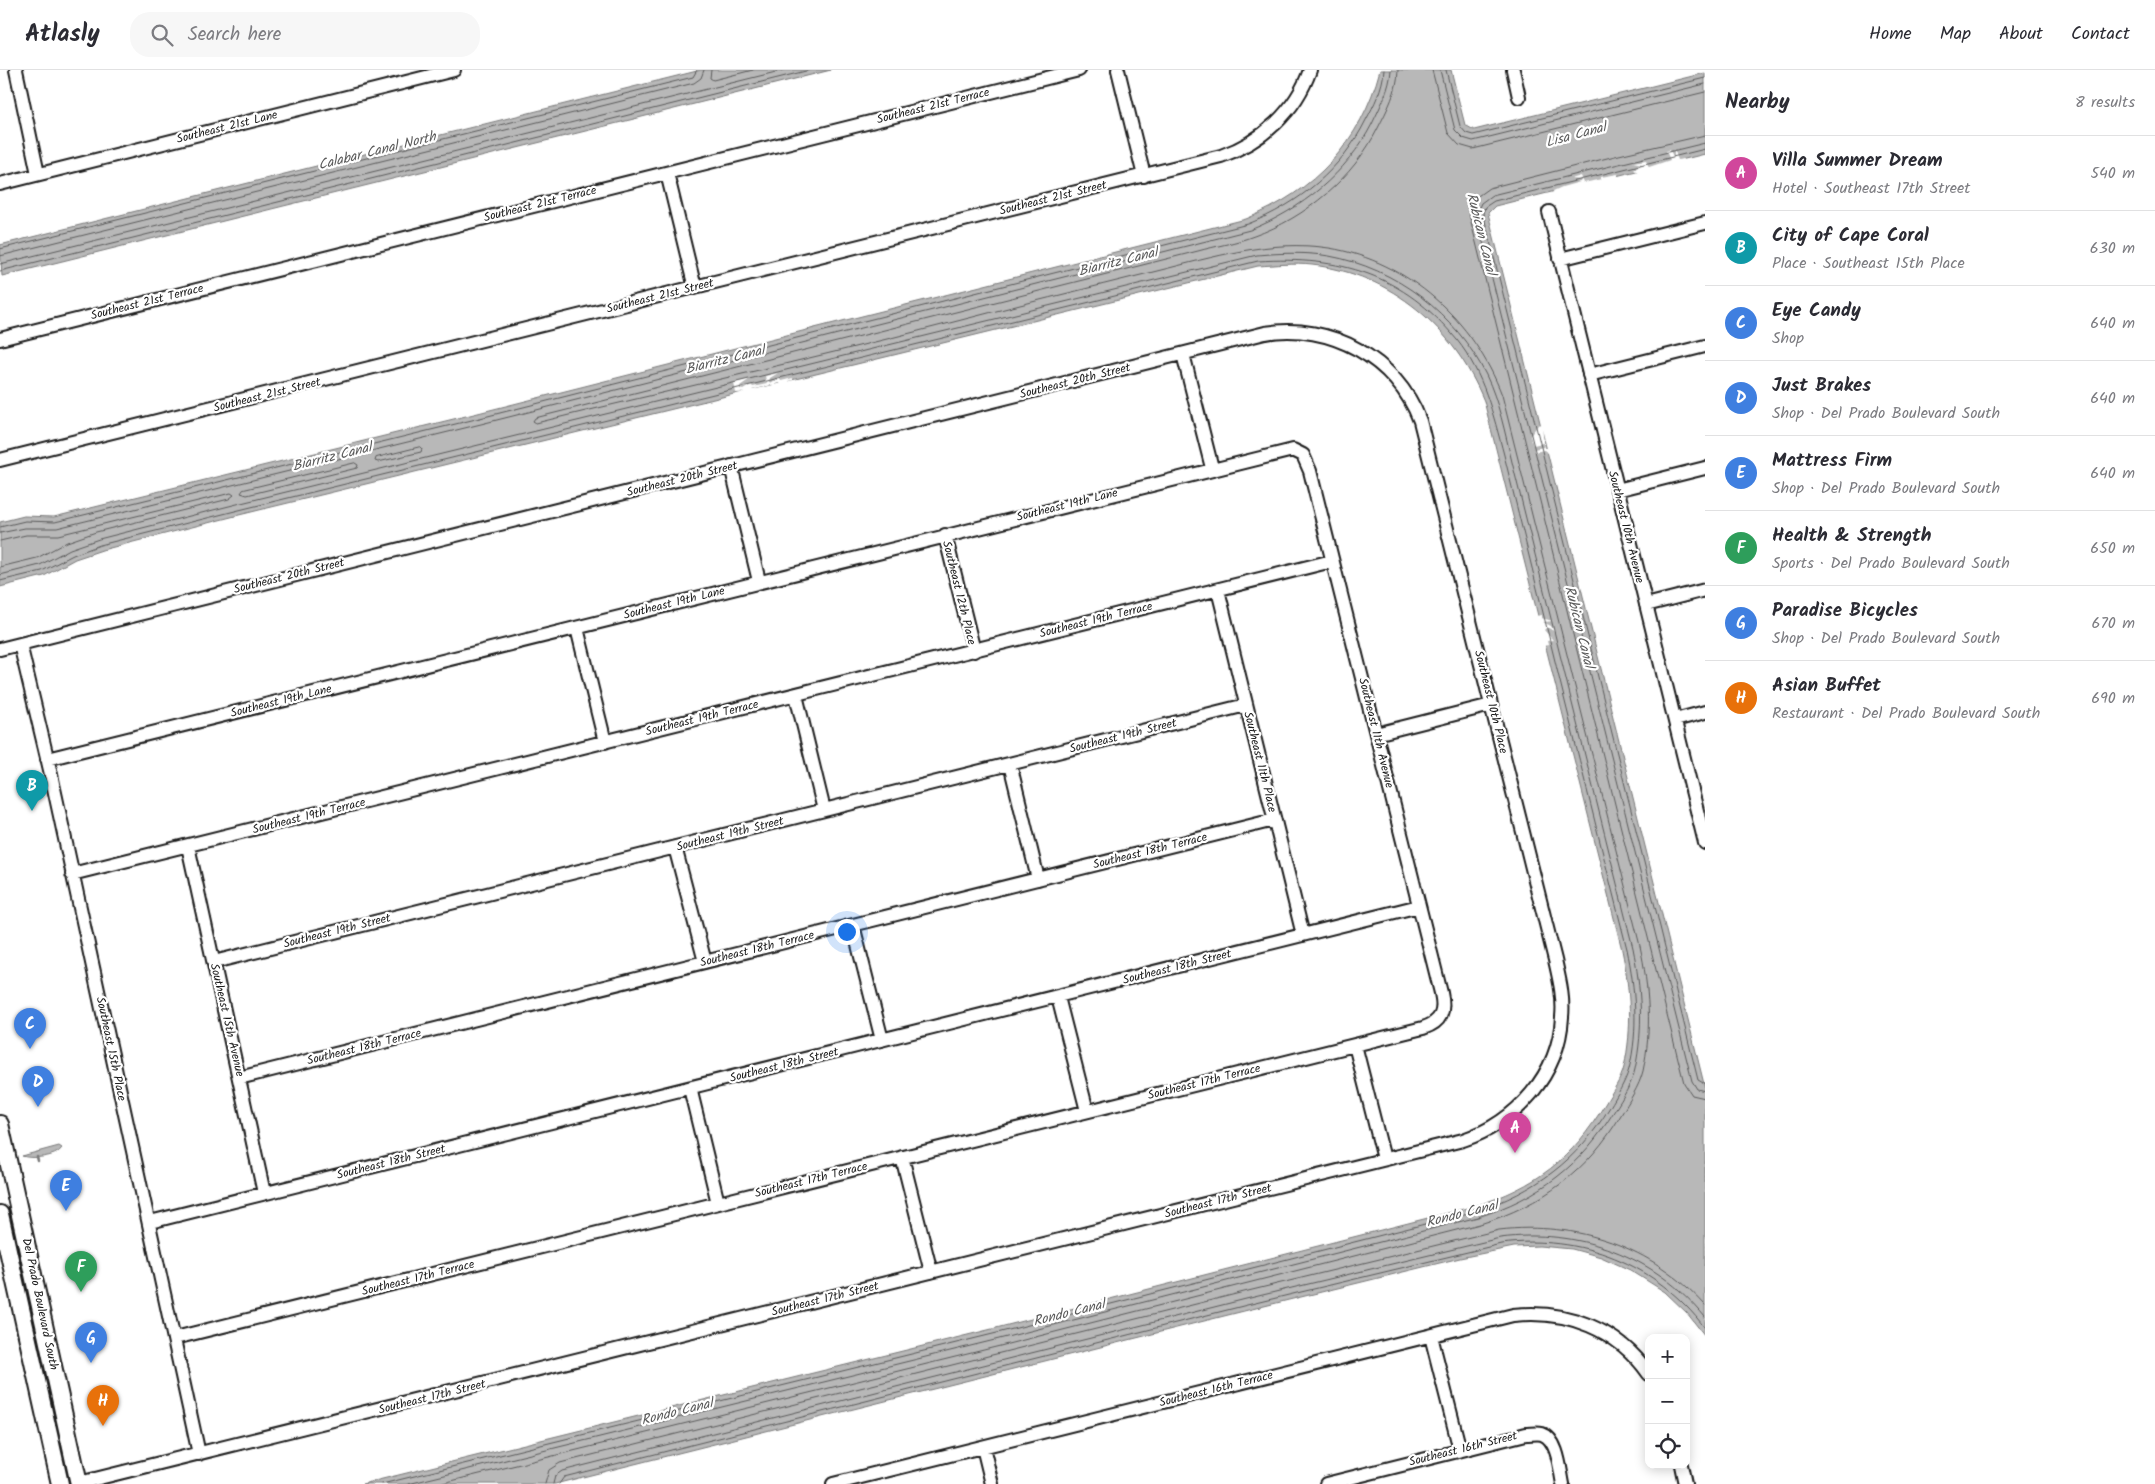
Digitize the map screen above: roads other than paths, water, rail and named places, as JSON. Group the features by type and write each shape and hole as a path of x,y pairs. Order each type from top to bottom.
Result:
{"main road":[{"name":"Del Prado Boulevard South","path":"0,1124 79,1483"},
{"name":"Del Prado Boulevard South","path":"0,1214 60,1484"},
{"path":"37,1380 53,1416 66,1471 79,1483"}],"street":[{"path":"16,70 38,174"},
{"name":"Southeast 21st Lane","path":"0,184 454,70"},
{"name":"Southeast 21st Terrace","path":"0,339 1079,70"},
{"path":"1118,70 1144,176"},
{"name":"Southeast 21st Street","path":"0,460 1221,156 1243,147 1259,137 1279,120 1299,94 1310,70"},
{"path":"1513,70 1520,97"},
{"path":"666,173 695,288"},
{"name":"Southeast 10th Avenue","path":"1548,212 1704,838"},
{"path":"1560,259 1705,223"},
{"name":"Southeast 20th Street","path":"0,649 731,466 1283,331 1327,336 1362,352"},
{"path":"1588,375 1705,346"},
{"name":"Southeast 10th Place","path":"1362,352 1394,379 1418,415 1560,983 1562,1025 1556,1048 1546,1072"},
{"path":"1183,354 1212,468"},
{"name":"Southeast 19th Lane","path":"47,759 1212,468 1288,450 1300,453"},
{"name":"Southeast 11th Avenue","path":"1300,453 1309,467 1442,1001 1442,1015"},
{"path":"731,466 759,581"},
{"path":"1617,490 1705,468"},
{"name":"Southeast 12th Place","path":"945,536 974,651"},
{"name":"Southeast 19th Terrace","path":"72,874 1332,561"},
{"name":"Southeast 11th Place","path":"1218,590 1304,935"},
{"path":"1646,605 1705,590"},
{"path":"576,628 605,742"},
{"name":"Southeast 15th Place","path":"20,644 176,1338 199,1454"},
{"path":"796,695 824,810"},
{"name":"Southeast 19th Street","path":"214,962 1246,705"},
{"path":"1376,734 1491,705"},
{"path":"1674,720 1705,712"},
{"path":"1010,764 1038,879"},
{"name":"Southeast 18th Terrace","path":"240,1078 1274,820"},
{"name":"Southeast 15th Avenue","path":"188,846 264,1193"},
{"path":"676,847 705,962"},
{"name":"Southeast 18th Street","path":"150,1222 1418,906"},
{"path":"853,925 882,1040"},
{"path":"1058,997 1087,1111"},
{"name":"Southeast 17th Terrace","path":"176,1338 1355,1045 1428,1026 1437,1022 1442,1015"},
{"path":"1355,1045 1384,1159"},
{"name":"Southeast 17th Street","path":"79,1483 1463,1140 1492,1128 1526,1100 1546,1072"},
{"path":"690,1088 718,1203"},
{"path":"902,1157 931,1272"},
{"name":"Southeast 16th Terrace","path":"833,1484 1513,1315 1534,1314 1566,1318 1599,1330 1623,1346 1645,1370"},
{"path":"1431,1336 1460,1450"},
{"name":"Southeast 16th Street","path":"1326,1484 1526,1434 1542,1434 1550,1440 1554,1448 1563,1484"},
{"path":"983,1447 992,1484"},
{"path":"1682,1469 1685,1484"}],"water":[{"name":"Calabar Canal North","path":"701,70 831,70 2,276 0,245"},
{"path":"1380,70 1451,70 1465,125 1474,130 1705,73 1705,154 1495,206 1488,213 1705,1088 1705,1336 1687,1313 1665,1292 1630,1270 1601,1257 1572,1249 1539,1246 1514,1247 1460,1258 1248,1310 555,1484 362,1484 996,1328 1475,1206 1516,1190 1534,1180 1566,1155 1593,1123 1623,1072 1629,1038 1627,979 1622,950 1484,401 1456,350 1417,309 1394,293 1368,280 1341,270 1305,264 1258,266 239,515 102,550 75,559 44,576 0,587 0,522 24,516 54,517 478,413 1246,219 1271,208 1293,194 1314,179 1332,161 1361,120 1372,96"},
{"path":"59,1146 62,1148 49,1156 22,1156"}],"waterway":[{"path":"37,1157 38,1161"}],"place":[{"name":"City of Cape Coral","path":"32,811"},
{"name":"Eye Candy","path":"30,1049"},
{"name":"Just Brakes","path":"38,1107"},
{"name":"Villa Summer Dream","path":"1515,1153"},
{"name":"Mattress Firm","path":"66,1211"},
{"name":"Health & Strength","path":"81,1292"},
{"name":"Paradise Bicycles","path":"91,1363"},
{"name":"Asian Buffet","path":"103,1426"}],"water label":[{"name":"Lisa Canal","path":"1576,135"},
{"name":"Rubican Canal","path":"1481,234"},
{"name":"Biarritz Canal","path":"1118,262"},
{"name":"Biarritz Canal","path":"725,360"},
{"name":"Biarritz Canal","path":"332,457"},
{"name":"Rubican Canal","path":"1579,627"},
{"name":"Rondo Canal","path":"1462,1214"},
{"name":"Rondo Canal","path":"1069,1313"},
{"name":"Rondo Canal","path":"677,1412"}]}
